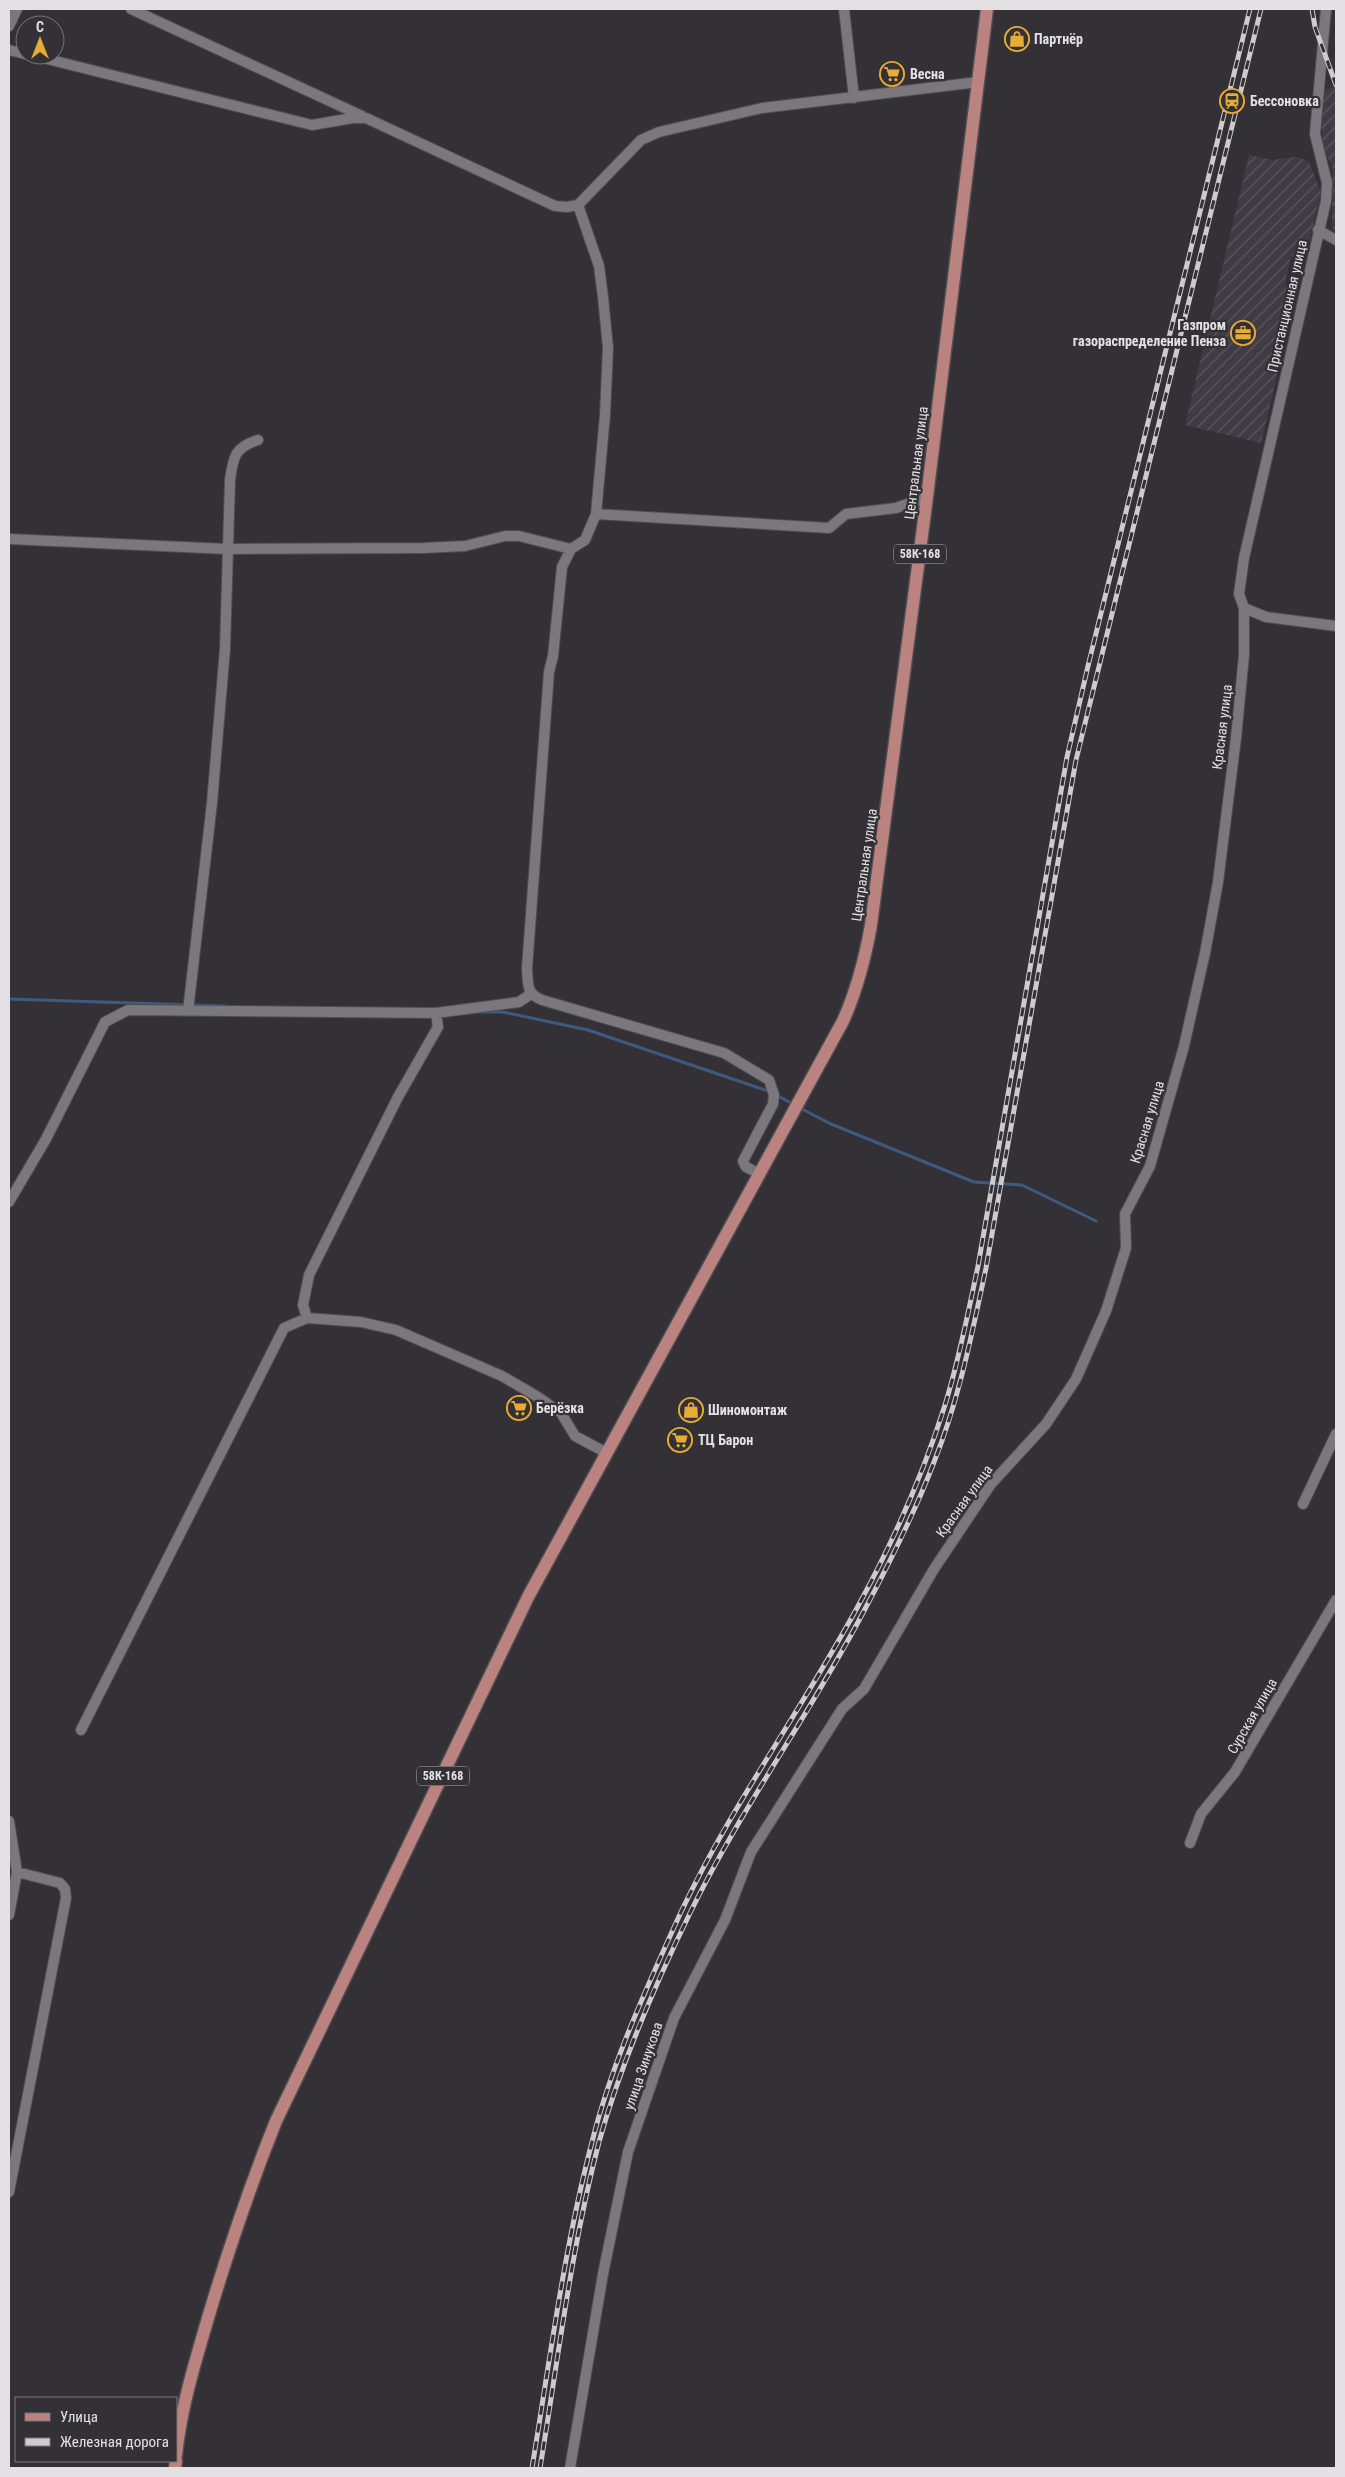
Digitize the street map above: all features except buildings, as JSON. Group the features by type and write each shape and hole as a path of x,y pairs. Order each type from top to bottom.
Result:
{"main road":[{"name":"Центральная улица","path":"760,1174 843,1022 864,964 927,497 987,9"},
{"name":"58К-168","path":"178,2443 188,2387 224,2266 255,2172 276,2121 528,1597 760,1174"}],"street":[{"path":"9,26 17,9"},
{"path":"131,9 555,206 567,208 578,205 641,140 659,132 762,108 978,82"},
{"path":"844,9 854,98"},
{"name":"Пристанционная улица","path":"1244,608 1239,594 1244,558 1327,192 1315,134 1326,9"},
{"path":"65,64 312,125 353,118 366,118"},
{"path":"578,205 599,266 608,348 605,415 596,514 585,540 571,549 562,566 553,656 549,672 528,985 531,994 542,1000 724,1053 769,1080 774,1095 773,1104 743,1161 746,1167 760,1174"},
{"path":"1318,230 1336,240"},
{"path":"188,1011 221,707 232,466 238,451 244,445 258,440"},
{"path":"596,514 829,528 846,514 889,510 927,497"},
{"path":"9,539 228,549 424,548 465,546 506,536 520,536 571,549"},
{"path":"1244,608 1266,617 1336,626"},
{"name":"Красная улица","path":"842,1710 864,1689 934,1569 991,1484 1046,1424 1071,1387 1106,1311 1126,1248 1124,1214 1150,1166 1184,1046 1205,953 1218,882 1236,738 1244,655 1244,608"},
{"path":"9,1202 46,1139 105,1022 128,1010 436,1013 519,1002 531,994"},
{"path":"307,1318 303,1305 309,1275 398,1097 438,1027 436,1013"},
{"path":"81,1730 284,1328 307,1318 361,1322 396,1330 502,1376 561,1413 575,1436 607,1453"},
{"path":"1303,1504 1336,1434"},
{"name":"Сурская улица","path":"1190,1843 1201,1814 1235,1772 1336,1600"},
{"name":"улица Зинукова","path":"570,2468 602,2274 628,2152 674,2018 725,1920 751,1852 842,1710"},
{"path":"9,1821 16,1872 9,1915"},
{"path":"9,2192 66,1898 65,1889 60,1883 16,1872"}],"shaded area":[{"path":"1336,85 1336,230 1332,229 1332,167 1323,147 1321,107 1325,90"},
{"path":"1249,155 1272,160 1296,157 1309,161 1321,193 1305,259 1291,256 1285,283 1298,287 1261,443 1185,425"}],"waterway":[{"path":"9,999 226,1006"},
{"path":"479,1012 503,1012 588,1030 771,1092"},
{"path":"776,1095 793,1104"},
{"path":"798,1107 831,1124 974,1182 1022,1185 1096,1221"}],"railway":[{"path":"532,2468 558,2304 582,2182 600,2112 631,2025 681,1912 722,1834 813,1684 857,1608 882,1559 917,1483 950,1388 978,1266 1067,757 1250,9"},
{"path":"540,2468 580,2223 599,2142 628,2054 664,1969 710,1874 844,1648 884,1573 919,1499 951,1415 986,1268 1076,760 1261,9"},
{"path":"1312,9 1315,27 1336,85"}],"place":[{"name":"Партнёр","path":"1017,39"},
{"name":"Весна","path":"892,74"},
{"name":"Бессоновка","path":"1232,101"},
{"name":"Газпром газораспределение Пенза","path":"1243,333"},
{"name":"Берёзка","path":"519,1408"},
{"name":"Шиномонтаж","path":"691,1410"},
{"name":"ТЦ Барон","path":"680,1440"}]}
